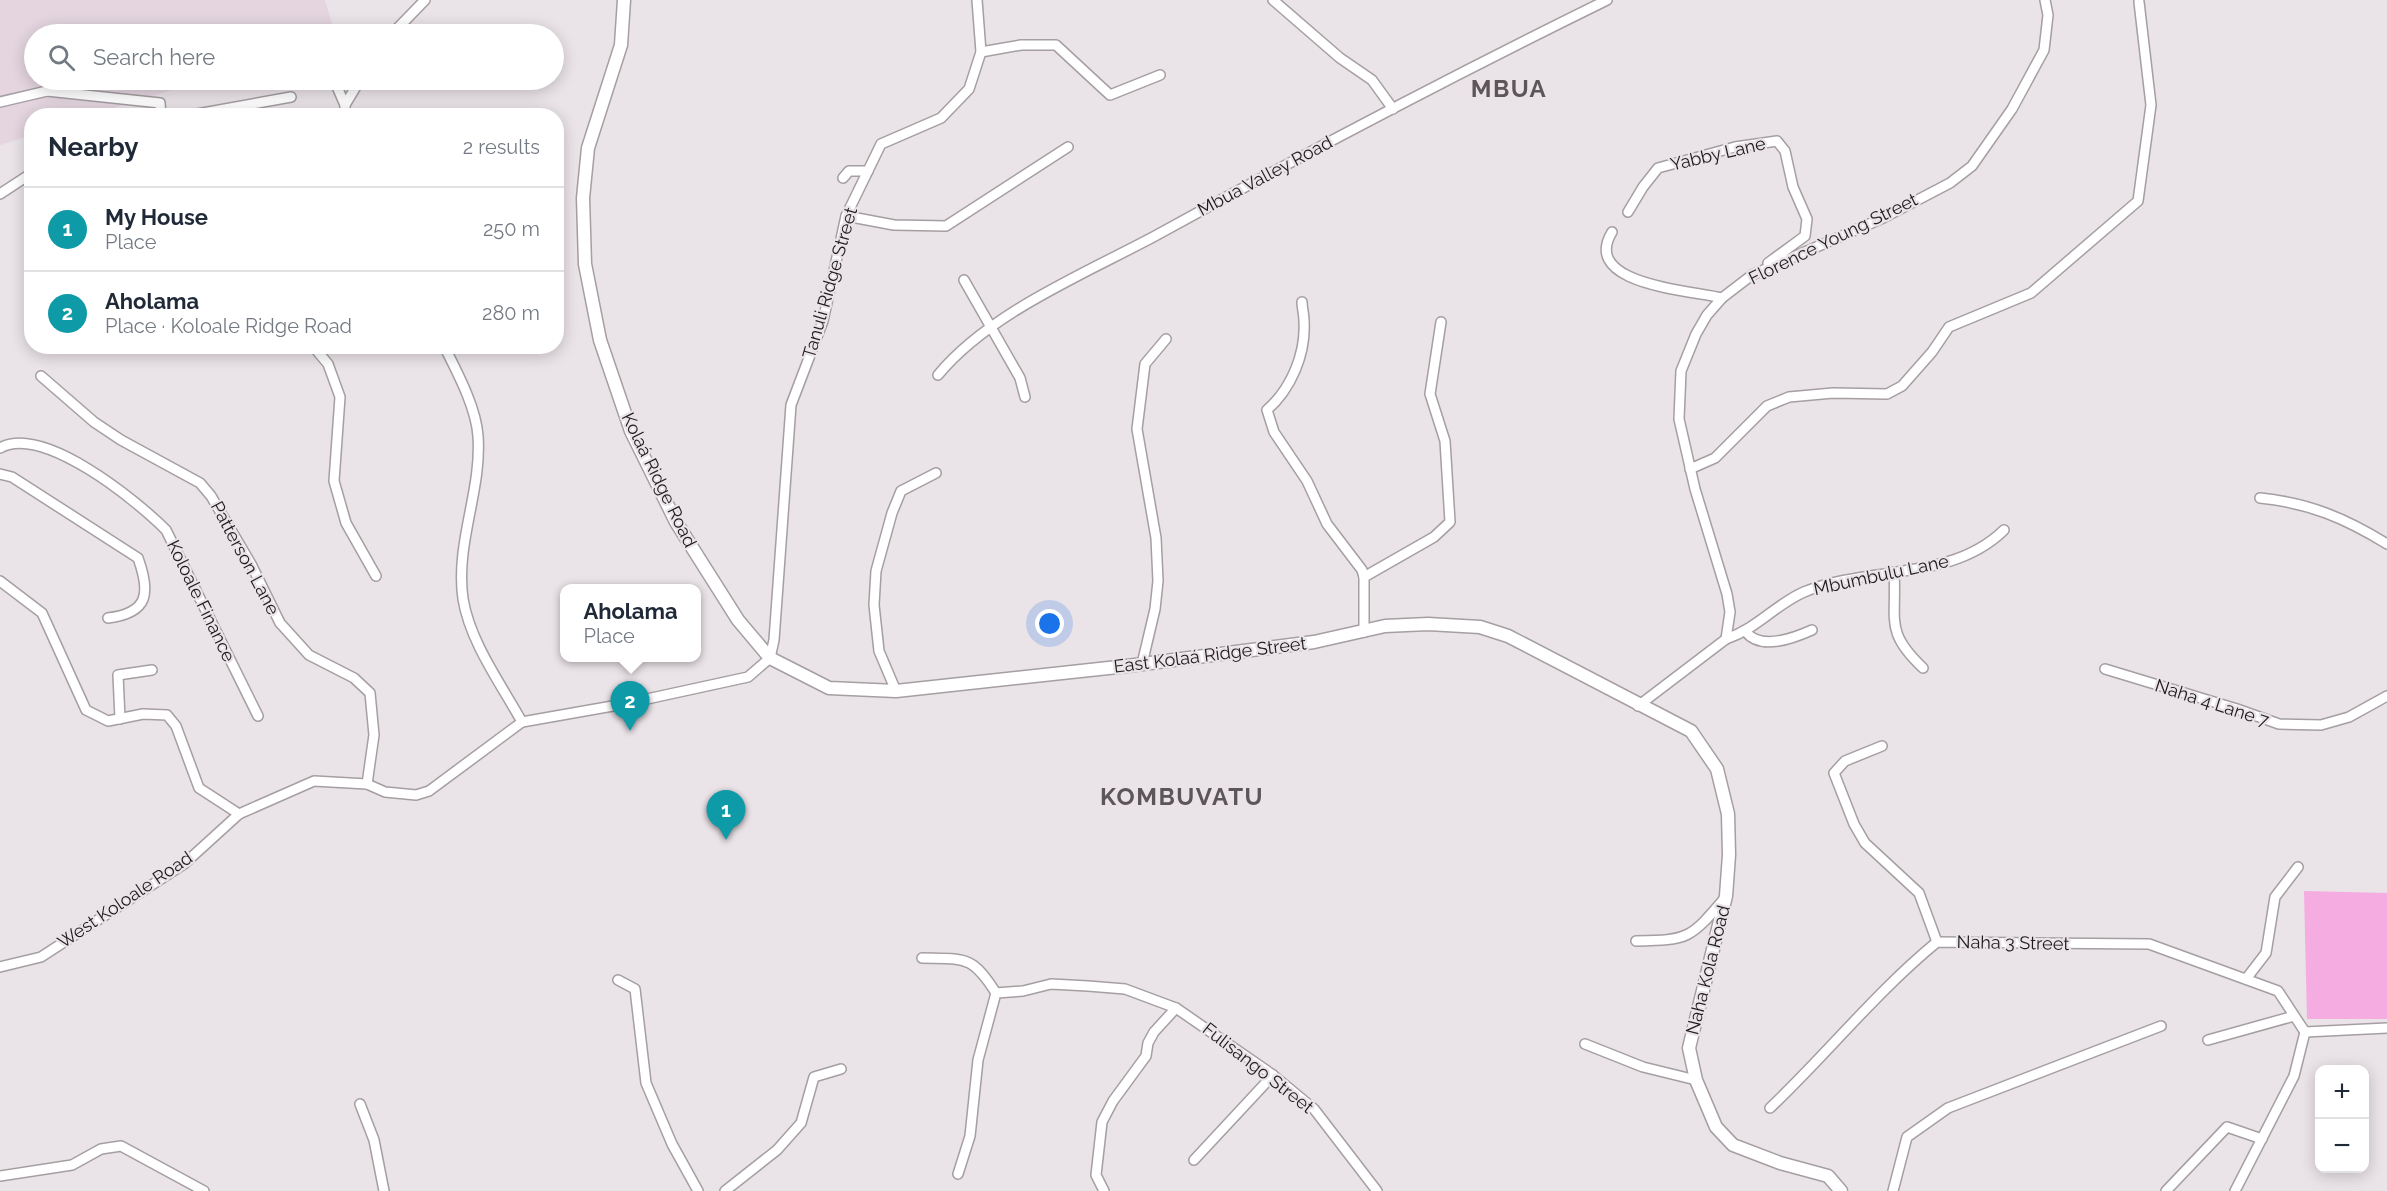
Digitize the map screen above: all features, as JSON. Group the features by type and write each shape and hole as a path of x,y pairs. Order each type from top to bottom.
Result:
{"street":[{"path":"402,24 425,0"},
{"name":"Kolaá Ridge Road","path":"624,0 621,45 588,148 583,198 585,264 600,340 631,431 676,522 738,620 770,658"},
{"name":"Tanuli Ridge Street","path":"770,658 774,640 791,405 823,321 846,216 881,144 941,118 969,89 981,52 977,0"},
{"path":"1273,0 1340,58 1371,80 1393,109"},
{"name":"Mbua Valley Road","path":"938,375 953,357 993,326 1340,135 1607,0"},
{"name":"Florence Young Street","path":"1726,639 1730,612 1727,594 1690,469 1679,419 1681,371 1696,334 1707,315 1722,298 1757,272 1883,218 1950,183 1972,166 2012,109 2044,50 2048,15 2045,0"},
{"path":"1690,469 1715,458 1767,406 1789,397 1833,393 1887,394 1902,386 1932,352 1949,327 2031,293 2138,201 2151,105 2139,2"},
{"path":"981,52 1021,45 1056,45 1110,95 1160,75"},
{"path":"0,102 50,90"},
{"path":"338,90 344,108"},
{"path":"346,108 355,90"},
{"path":"47,91 160,103 160,108"},
{"path":"230,108 291,97"},
{"name":"Yabby Lane","path":"1628,212 1658,168 1735,147 1777,141 1785,151 1793,187 1807,219 1805,236 1757,272"},
{"path":"846,216 894,225 946,226 1068,147"},
{"path":"843,178 849,171 868,171"},
{"path":"0,194 24,179"},
{"path":"19,183 24,184"},
{"path":"1612,232 1605,244 1606,259 1619,271 1637,281 1722,298"},
{"path":"964,280 993,326 1020,378 1025,397"},
{"path":"1302,302 1305,321 1295,372 1282,397 1267,410 1274,432 1307,481 1327,524 1362,570 1364,632"},
{"path":"1364,577 1434,537 1450,522 1445,441 1430,394 1441,322"},
{"path":"1142,664 1155,609 1158,581 1156,538 1137,429 1145,364 1166,339"},
{"path":"320,354 328,364 340,397 334,481 346,523 376,576"},
{"path":"448,354 462,381 478,434 476,471 460,563 464,601 472,630 522,723 717,685 748,676 770,658"},
{"name":"Patterson Lane","path":"41,376 94,422 121,440 200,483 211,496 251,564 280,623 309,655 354,678 370,693 374,735 367,784"},
{"name":"Koloale Finance","path":"0,448 28,443 53,451 118,489 146,509 166,530 258,716"},
{"path":"896,691 879,651 874,605 876,572 892,513 901,491 936,473"},
{"path":"0,474 12,477 138,558 145,580 142,603 138,609 127,615 108,618"},
{"path":"2260,498 2296,502 2337,516 2387,544"},
{"name":"Mbumbulu Lane","path":"1726,639 1746,632 1804,592 1853,579 1948,562 1986,545 2004,530"},
{"path":"1894,573 1896,636 1907,653 1923,668"},
{"path":"0,581 42,613 86,710 108,721 143,714 167,715 177,726 199,788 239,814"},
{"name":"East Kolaá Ridge Street","path":"770,658 829,688 896,691 1142,664 1314,642 1385,626 1428,624 1480,627 1508,636 1638,706"},
{"path":"1746,632 1750,637 1773,642 1791,640 1812,630"},
{"path":"1638,706 1726,639"},
{"name":"Naha 4 Lane 7","path":"2105,669 2279,724 2321,725 2349,717 2387,696"},
{"path":"120,718 118,675 152,670"},
{"name":"Naha Kola Road","path":"1638,706 1691,731 1717,769 1728,814 1729,855 1726,896 1689,1048 1696,1080 1716,1127 1733,1145 1780,1163 1828,1176 1841,1191"},
{"name":"West Koloale Road","path":"0,967 41,957 125,904 184,864 239,814 314,781 367,784 385,792 416,795 429,791 522,723"},
{"path":"1882,746 1845,761 1834,773 1854,824 1865,843 1919,893 1937,942"},
{"path":"2246,980 2266,952 2275,897 2298,867"},
{"path":"1636,941 1676,940 1699,928 1726,896"},
{"name":"Naha 3 Street","path":"1770,1108 1811,1069 1877,996 1937,942 2149,944 2278,991 2305,1032"},
{"path":"922,958 972,962 983,972 996,993 978,1060 970,1136 958,1174"},
{"path":"618,980 635,989 646,1083 672,1144 698,1191"},
{"name":"Fulisango Street","path":"996,993 1023,991 1051,984 1088,986 1125,990 1176,1008 1273,1075 1314,1109 1377,1191"},
{"path":"1104,1191 1096,1175 1102,1122 1113,1101 1146,1056 1148,1043 1154,1032 1176,1008"},
{"path":"2208,1040 2294,1016"},
{"path":"1893,1191 1907,1137 1948,1108 2161,1026"},
{"path":"2235,1191 2294,1076 2305,1032 2387,1028"},
{"path":"1585,1044 1643,1067 1696,1080"},
{"path":"726,1191 777,1150 801,1123 814,1077 841,1069"},
{"path":"1194,1160 1273,1075"},
{"path":"360,1104 374,1140 384,1191"},
{"path":"2166,1191 2227,1127 2262,1139"},
{"path":"0,1176 72,1165 100,1149 121,1146 204,1191"}],"shaded area":[{"path":"0,0 325,0 332,24 24,24 24,90 172,90 114,108 24,108 24,137 0,145"},
{"path":"2304,891 2387,893 2387,1019 2307,1019"}],"place":[{"name":"Aholama","path":"630,731"},
{"name":"My House","path":"726,840"}],"district":[{"name":"MBUA","path":"1509,89"},
{"name":"KOMBUVATU","path":"1182,797"}]}
